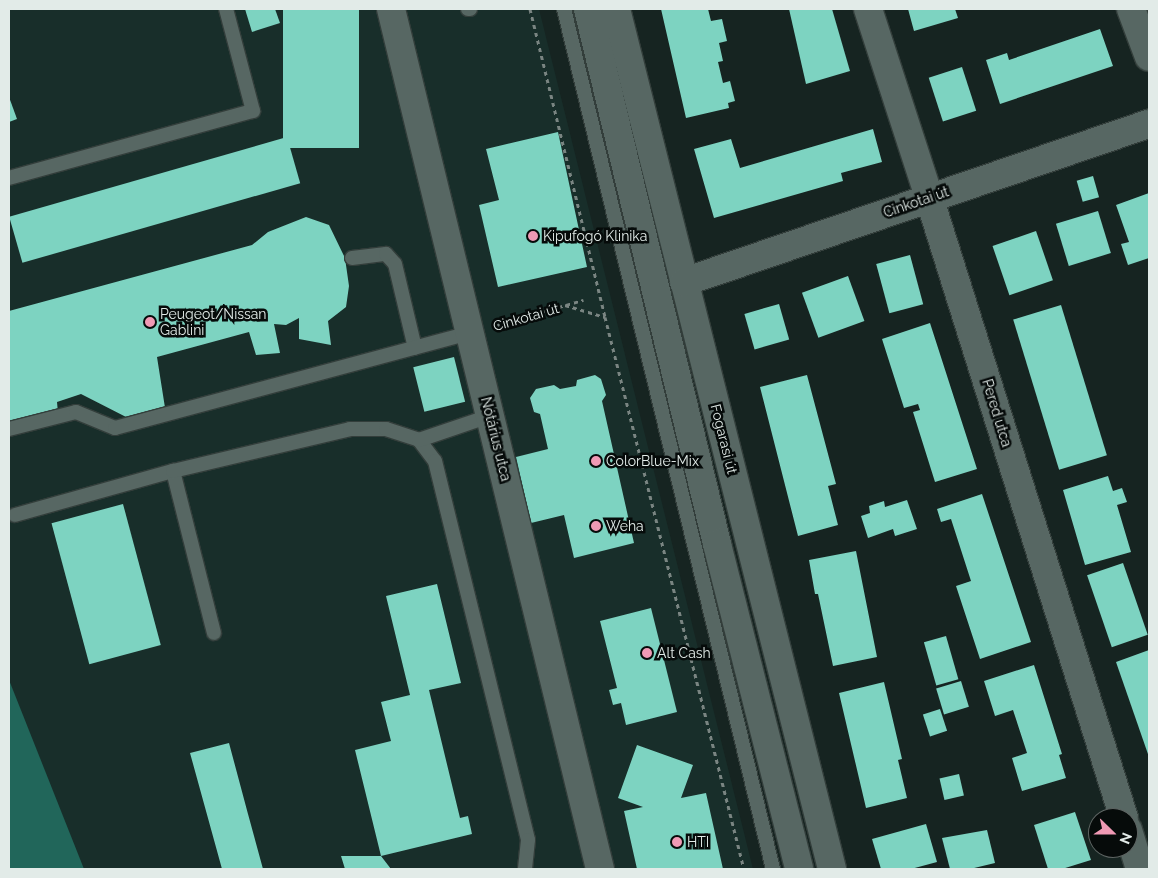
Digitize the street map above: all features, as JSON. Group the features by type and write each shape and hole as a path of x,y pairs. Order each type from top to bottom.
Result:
{"street":[{"name":"Nótárius utca","path":"391,9 600,869"},
{"path":"588,9 717,544 799,869"},
{"name":"Fogarasi út","path":"616,9 832,869"},
{"name":"Pered utca","path":"868,9 1121,808"},
{"path":"1130,9 1149,57"},
{"name":"Cinkotai út","path":"684,282 929,197 1149,124"}],"lane":[{"path":"9,178 253,111 226,9"},
{"path":"564,9 773,869"},
{"path":"352,258 386,254 396,264 415,348"},
{"path":"9,429 76,412 115,428 470,333"},
{"path":"419,440 490,416"},
{"path":"14,515 174,471 350,429 386,429 419,440 435,461 528,840 525,869"},
{"path":"174,471 214,633"}],"path":[{"path":"530,9 605,317 744,869"},
{"name":"Cinkotai út","path":"470,333 582,300"},
{"path":"565,305 605,317"}],"shaded area":[{"path":"9,9 539,9 753,869 9,869"}],"green space":[{"path":"9,680 84,869 9,869"}],"building":[{"path":"245,9 275,9 280,23 252,32"},
{"path":"283,9 359,9 359,148 283,148"},
{"path":"661,9 708,9 711,21 722,19 727,41 719,43 723,61 718,62 723,83 730,81 735,101 728,103 729,108 686,118"},
{"path":"789,9 832,9 850,71 806,84"},
{"path":"908,9 955,9 958,18 914,31"},
{"path":"1100,29 1113,66 1000,104 986,60 1007,53 1009,60"},
{"path":"962,67 976,111 943,122 929,78"},
{"path":"9,97 17,119 9,122"},
{"path":"873,129 882,162 841,173 843,181 714,218 694,149 731,139 740,168"},
{"name":"Kipufogó Klinika","path":"558,132 587,267 498,287 479,205 499,200 486,149"},
{"path":"287,137 300,183 22,263 9,217"},
{"path":"1093,176 1099,197 1083,202 1077,181"},
{"path":"1149,193 1149,258 1128,265 1121,244 1129,242 1116,205"},
{"path":"1098,211 1111,253 1069,266 1056,224"},
{"name":"Peugeot/Nissan Gablini","path":"306,217 329,225 345,258 349,286 346,307 328,321 331,345 299,339 299,318 286,325 274,324 280,353 256,355 249,332 157,357 166,414 130,419 81,394 57,402 58,413 9,425 9,311 252,245 268,232"},
{"path":"1036,231 1053,280 1009,295 993,246"},
{"path":"910,255 923,304 889,313 876,264"},
{"path":"848,276 864,321 818,338 802,293"},
{"path":"779,304 789,340 755,349 744,314"},
{"path":"1061,305 1107,455 1059,470 1013,320"},
{"path":"930,323 977,469 935,482 913,412 920,410 918,404 904,408 882,339"},
{"path":"454,357 465,402 424,412 413,367"},
{"path":"595,375 601,379 606,395 602,401 634,543 574,558 564,515 531,523 516,457 548,449 540,414 534,412 530,398 536,389 554,385 560,389 576,386 577,380"},
{"path":"807,375 836,484 828,486 838,525 798,536 760,387"},
{"path":"1108,476 1113,491 1122,488 1127,502 1117,505 1131,552 1085,565 1063,490"},
{"path":"982,494 1031,642 980,659 956,586 971,581 951,519 941,522 937,509"},
{"path":"907,500 917,529 895,536 893,529 868,538 861,516 870,513 869,506 884,501 885,507"},
{"path":"123,504 161,645 89,664 52,523"},
{"path":"856,551 877,657 833,666 818,594 815,594 809,560"},
{"path":"1123,563 1148,635 1112,647 1087,575"},
{"path":"437,584 461,683 429,690 460,818 468,816 472,834 381,856 355,750 391,741 381,702 410,695 386,596"},
{"path":"651,608 677,712 626,725 621,703 613,705 609,690 617,688 600,621"},
{"path":"946,636 958,679 936,686 924,642"},
{"path":"1149,650 1149,757 1116,662"},
{"path":"1034,665 1062,754 1059,755 1066,778 1022,791 1012,758 1027,753 1013,710 995,716 984,681"},
{"path":"961,681 969,707 944,714 936,689"},
{"path":"884,682 902,759 898,760 907,798 866,808 839,693"},
{"path":"940,709 947,731 930,736 923,715"},
{"path":"229,743 263,869 222,869 190,753"},
{"path":"637,745 693,765 681,798 706,793 723,869 637,869 624,811 643,807 618,798"},
{"path":"959,774 964,795 944,800 940,778"},
{"path":"1075,812 1088,851 1088,858 1091,860 1062,869 1048,869 1034,825"},
{"path":"926,824 937,862 911,869 881,869 872,839"},
{"path":"987,830 995,863 970,869 950,869 942,838"},
{"path":"341,856 381,856 391,869 345,869"}],"place":[{"name":"Kipufogó Klinika","path":"533,236"},
{"name":"Peugeot/Nissan Gablini","path":"150,322"},
{"name":"ColorBlue-Mix","path":"596,461"},
{"name":"Weha","path":"596,526"},
{"name":"Alt Cash","path":"647,653"},
{"name":"HTI","path":"677,842"}]}
